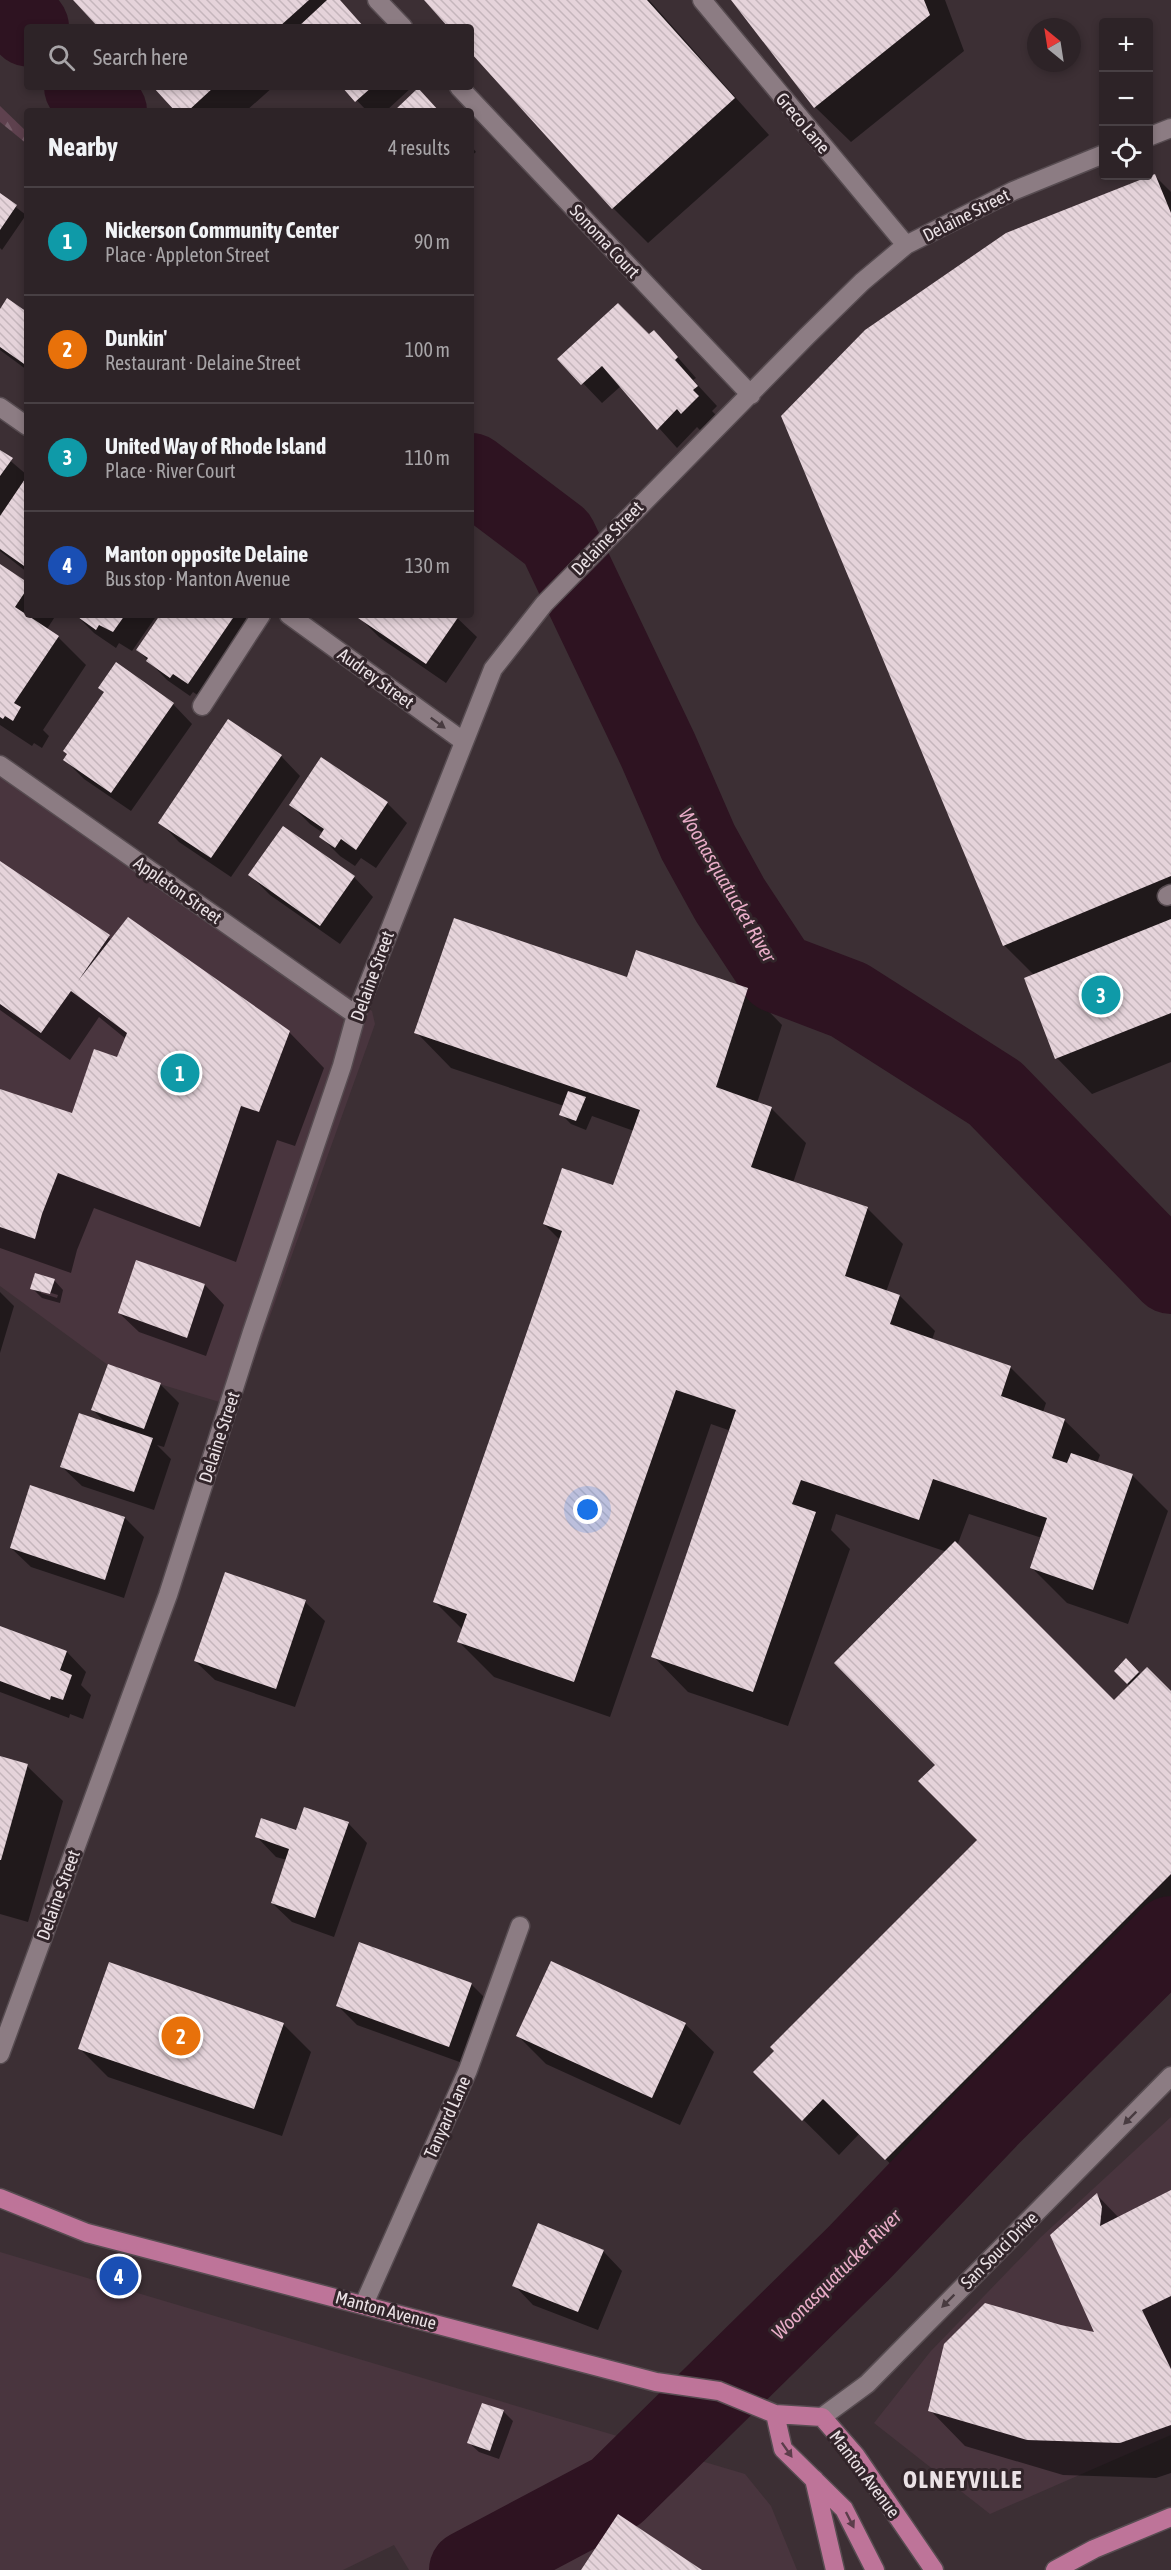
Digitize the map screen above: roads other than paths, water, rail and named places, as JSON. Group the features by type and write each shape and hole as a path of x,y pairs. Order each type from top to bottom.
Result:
{"main road":[{"name":"Manton Avenue","path":"0,2198 87,2233 656,2382 719,2391 775,2414 822,2417 856,2456 934,2570"},
{"name":"Manton Avenue","path":"775,2414 783,2449 844,2509 875,2570"},
{"path":"814,2479 834,2570"},
{"path":"1055,2570 1094,2549 1171,2517"}],"street":[{"path":"377,0 399,24"},
{"name":"Greco Lane","path":"702,0 906,245"},
{"name":"Sonoma Court","path":"462,90 751,395"},
{"path":"1153,135 1171,128"},
{"name":"Delaine Street","path":"0,2054 168,1595 255,1323 342,1066 356,1015 493,669 544,604 605,540 862,282 906,245 1013,191 1099,156"},
{"path":"0,407 24,424"},
{"path":"202,706 259,618"},
{"name":"Audrey Street","path":"293,618 463,741"},
{"name":"Appleton Street","path":"0,765 356,1015"},
{"name":"Tanyard Lane","path":"364,2304 468,2070 520,1926"},
{"name":"San Souci Drive","path":"822,2417 867,2384 1171,2076"}],"waterway":[{"name":"Woonasquatucket River","path":"6,0 26,24"},
{"name":"Woonasquatucket River","path":"87,90 104,108"},
{"name":"Woonasquatucket River","path":"474,475 557,538 658,750 698,842 730,900 778,973 849,1000 995,1093 1171,1274"},
{"name":"Woonasquatucket River","path":"469,2570 616,2492 859,2253 988,2118 1171,1936"}],"place":[{"name":"United Way of Rhode Island","path":"1101,995"},
{"name":"Nickerson Community Center","path":"180,1073"},
{"name":"Dunkin'","path":"181,2036"},
{"name":"Manton opposite Delaine","path":"119,2276"}],"district":[{"name":"OLNEYVILLE","path":"963,2479"}]}
